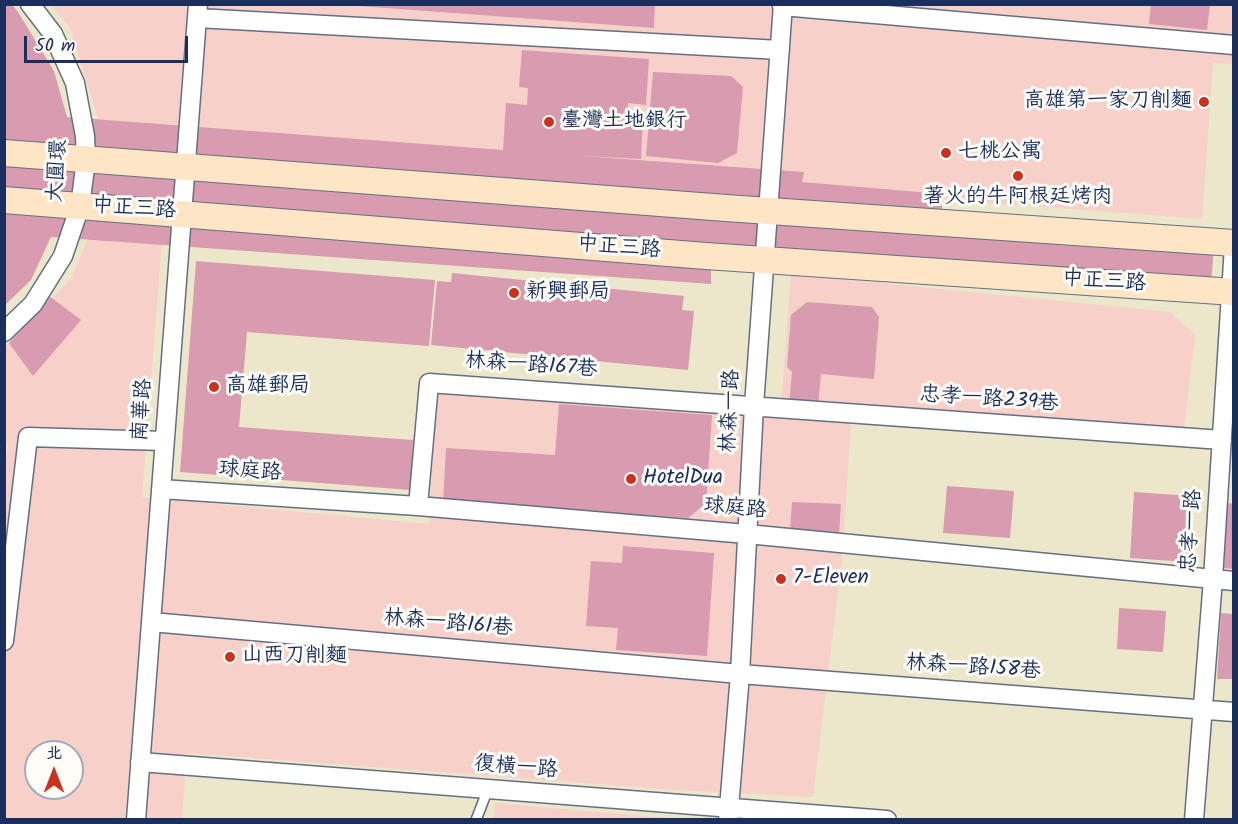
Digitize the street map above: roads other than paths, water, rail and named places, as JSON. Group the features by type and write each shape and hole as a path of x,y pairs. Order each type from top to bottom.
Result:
{"street":[{"name":"大圓環","path":"4,332 33,304 63,256 80,206 86,160 85,136 75,83 53,34 30,4"},
{"path":"782,5 1233,45"},
{"name":"林森一路","path":"728,814 740,674 754,406 782,5"},
{"path":"197,11 780,50"},
{"name":"南華路","path":"136,819 197,11"},
{"path":"4,153 1233,244"},
{"name":"中正三路","path":"4,200 764,260 1232,292"},
{"name":"忠孝一路","path":"1194,819 1213,579 1232,292 1233,244"},
{"name":"林森一路167巷","path":"418,506 429,383 754,406"},
{"name":"忠孝一路239巷","path":"754,406 1222,440"},
{"path":"4,641 28,437 164,441"},
{"name":"球庭路","path":"161,489 418,506 747,534 1233,581"},
{"name":"林森一路161巷","path":"151,622 740,674"},
{"name":"林森一路158巷","path":"740,674 1233,712"},
{"name":"復橫一路","path":"140,762 488,789 728,814 887,819"}],"lane":[{"path":"476,819 488,789"}],"place":[{"name":"高雄第一家刀削麵","path":"1204,102"},
{"name":"臺灣土地銀行","path":"549,122"},
{"name":"七桃公寓","path":"946,153"},
{"name":"著火的牛阿根廷烤肉","path":"1018,176"},
{"name":"新興郵局","path":"514,293"},
{"name":"高雄郵局","path":"214,387"},
{"name":"HotelDua","path":"631,479"},
{"name":"7-Eleven","path":"781,579"},
{"name":"山西刀削麵","path":"230,657"}]}
